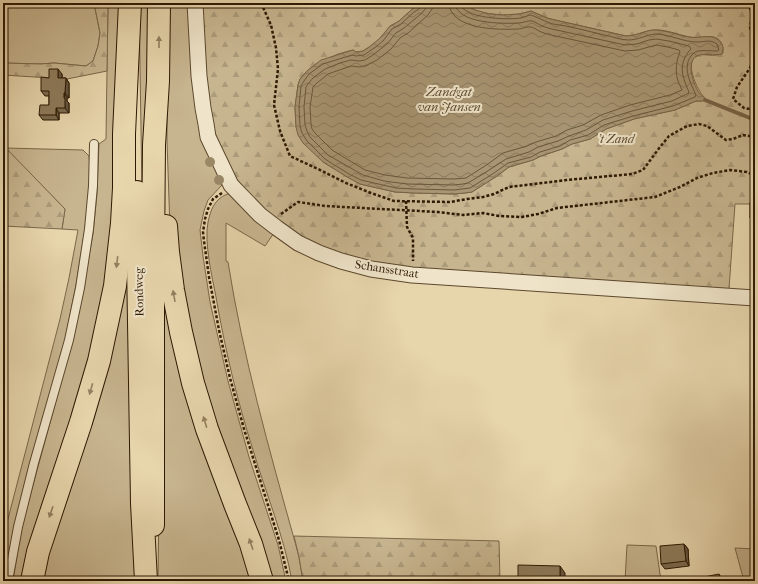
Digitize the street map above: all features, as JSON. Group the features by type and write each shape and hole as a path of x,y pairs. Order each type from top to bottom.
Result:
{"main road":[{"name":"Rondweg","path":"130,3 138,262 142,503 146,581"},
{"path":"32,581 38,552 81,422 99,361 115,286 122,223 124,134 130,3"},
{"name":"Rondweg","path":"151,581 153,525 154,145 158,81 159,3"},
{"path":"158,81 168,252 181,332 193,383 207,429 251,544 262,581"}],"street":[{"name":"Schansstraat","path":"195,3 202,108 208,137 232,185 260,215 298,243 319,253 372,270 412,275 755,298"}],"lane":[{"path":"8,581 18,527 34,463 69,340 80,288 89,229 93,186 94,144"}],"path":[{"path":"261,3 271,25 276,48 278,69 274,104 280,132 290,156 318,168 346,183 394,201 450,202 483,197 509,187 632,174 643,170 669,136 687,126 698,124 707,126 726,140 743,135 755,137"},
{"path":"747,3 752,16 750,27 754,44 754,52 750,68 737,87 733,99 744,108 755,110"},
{"path":"269,222 298,202 325,206 438,212 463,215 483,213 499,216 522,217 557,208 655,197 697,178 730,170 746,172 755,176"},
{"path":"232,185 213,199 208,209 205,219 204,232 206,257 219,330 230,378 244,429 279,540 289,581"},
{"path":"406,201 407,227 413,238 414,246 412,275"}],"green space":[{"path":"3,3 94,3 100,33 98,46 93,61 86,66 54,63 3,63"},
{"path":"94,3 108,3 107,71 67,79 3,75 3,63 54,63 86,66 93,61 98,46 100,33"},
{"path":"108,3 120,3 111,283 28,581 13,581 21,529 72,342 93,234 97,193 99,144 106,139"},
{"path":"139,3 151,3 145,383"},
{"path":"167,3 190,3 223,178 222,185 208,200 200,230 210,302 228,381 249,457 278,545 286,581 268,581 209,418 170,229 167,141"},
{"name":"'t Zand","path":"200,3 419,3 399,21 390,26 375,43 363,51 356,52 353,50 338,54 316,64 307,71 300,79 298,85 295,107 296,127 323,162 360,184 395,192 454,194 472,192 509,167 533,160 572,144 590,139 606,129 634,119 675,110 696,101 702,101 704,97 695,82 691,69 694,58 698,55 716,55 723,53 721,42 713,37 697,38 659,30 626,36 547,18 531,11 520,14 502,15 484,13 461,3 755,3 755,204 735,204 729,289 370,265 311,244 274,219 239,183 229,169 219,145 209,113"},
{"path":"3,145 65,209 62,229 3,226"},
{"path":"5,148 83,150 89,156 90,190 76,285 65,340 3,581 3,538 60,319 78,230 62,229 65,209"},
{"path":"227,194 230,194 274,233 265,246 226,223 226,261 228,262 249,368 266,438 299,557 303,581 292,581 280,531 258,466 227,355 209,260 207,230 209,217 214,205 219,199"},
{"path":"126,230 139,581 37,581"},
{"path":"162,235 258,581 158,581"},
{"path":"294,536 499,541 500,581 303,581"},
{"path":"627,545 656,546 661,581 625,581"},
{"path":"735,548 755,549 755,581 744,581"}],"water":[{"name":"Zandgat van Jansen","path":"419,3 461,3 475,10 490,14 502,15 520,14 531,11 547,18 626,36 646,31 658,30 689,37 710,37 718,40 722,44 723,51 722,54 702,55 693,59 691,69 693,80 700,94 705,98 704,101 696,101 675,110 634,119 606,129 590,139 572,144 533,160 509,167 472,192 454,194 395,192 360,184 323,162 303,143 298,135 295,107 300,79 307,71 321,60 353,50 359,52 368,48 380,38 390,26 399,21"}],"building":[{"path":"49,69 58,69 58,78 66,78 64,93 65,108 56,108 56,115 39,115 40,105 49,105 49,91 41,91 41,77 49,78"},
{"path":"750,203 755,203 755,217 750,217"},
{"path":"752,223 755,223 755,244 751,244"},
{"path":"684,544 686,561 661,564 660,546"},
{"path":"518,565 560,566 560,581 518,581"},
{"path":"719,574 721,581 688,581 709,576"}],"waterway":[{"path":"705,100 755,120"}]}
